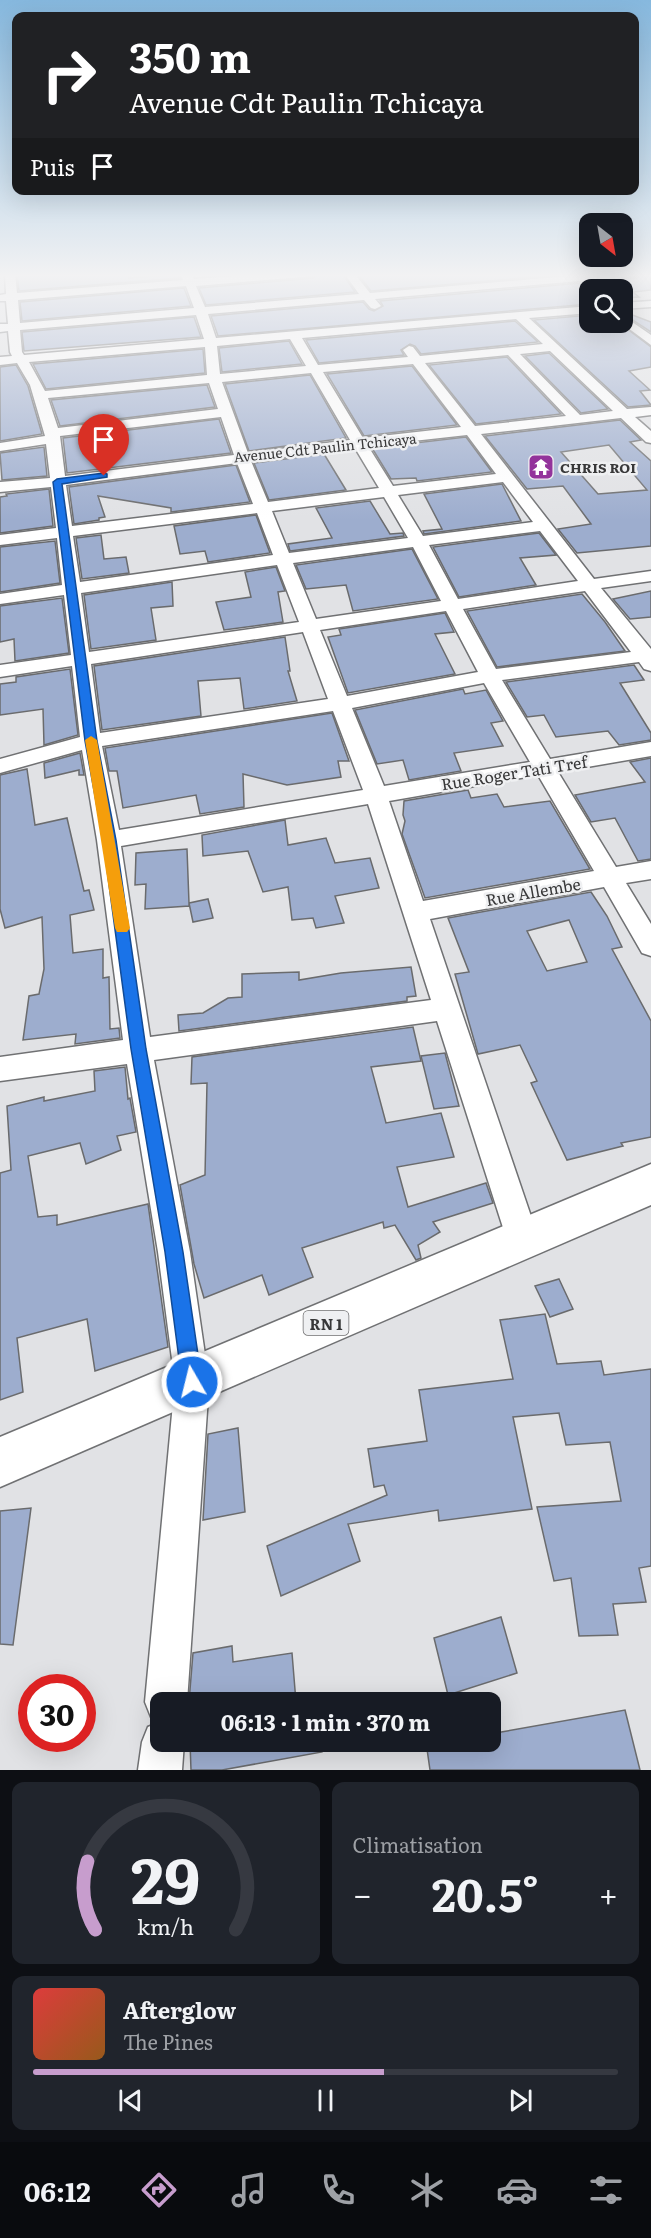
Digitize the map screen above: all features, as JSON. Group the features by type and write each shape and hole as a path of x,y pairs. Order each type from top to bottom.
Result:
{"highway":[{"name":"RN 1","path":"0,1462 192,1382 651,1184"}],"street":[{"path":"9,360 61,356"},
{"path":"211,356 214,378 242,456 376,794 522,1238"},
{"path":"306,356 418,541 490,676 543,767 612,877 651,946"},
{"path":"413,356 648,659"},
{"path":"41,395 452,356"},
{"path":"515,356 577,420"},
{"path":"561,356 651,439"},
{"path":"9,360 41,395 52,436 91,741 109,840 138,1049 174,1252 192,1382 167,1692"},
{"name":"Avenue Cdt Paulin Tchicaya","path":"0,487 57,482 242,456 651,411"},
{"path":"0,447 52,436 226,412"},
{"path":"0,540 507,477"},
{"path":"0,599 281,559 544,526"},
{"path":"0,671 651,576"},
{"path":"0,766 91,741 339,704 490,676 648,659"},
{"name":"Rue Roger Tati Tref","path":"109,840 651,749"},
{"name":"Rue Allembe","path":"416,912 651,870"},
{"path":"0,1069 446,1010"},
{"path":"160,1770 162,1752"}],"building":[{"path":"128,356 204,356 205,373 46,389 33,364"},
{"path":"220,356 297,356 302,364 222,372"},
{"path":"315,356 398,356 319,363"},
{"path":"525,356 552,356 608,409 581,413"},
{"path":"572,356 651,356 651,367 629,371 650,390 640,391 651,405 628,407"},
{"path":"507,357 561,414 476,424 429,365"},
{"path":"16,365 28,386 42,434 0,441 0,367"},
{"path":"412,366 457,425 364,436 327,374"},
{"path":"310,375 346,438 249,451 225,384"},
{"path":"207,385 215,407 60,426 51,400"},
{"path":"219,419 231,453 67,473 63,438"},
{"path":"620,420 641,440 630,442 651,461 651,546 577,553 558,529 591,524 563,486 527,489 485,436","holes":["609,445 647,490 598,494 561,452"]},
{"path":"466,437 492,472 417,481 416,478 391,479 372,448"},
{"path":"44,447 47,476 2,480 0,453"},
{"path":"324,454 346,490 269,500 254,463"},
{"path":"236,465 250,502 171,512 171,508 98,496 105,517 74,524 69,487"},
{"path":"502,484 521,521 424,534 423,531 442,529 424,494"},
{"path":"49,489 53,526 0,533 0,497 7,496 6,494"},
{"path":"370,501 390,534 403,533 404,536 290,551 288,544 332,538 316,508"},
{"path":"256,515 270,553 208,562 205,551 180,554 174,526"},
{"path":"539,533 556,555 520,558 536,585 459,597 433,547"},
{"path":"101,535 104,559 126,557 129,573 82,579 76,538"},
{"path":"55,541 60,583 0,592 0,547"},
{"path":"412,549 438,599 353,611 346,585 306,589 296,565"},
{"path":"276,567 285,591 278,592 283,622 224,630 216,602 251,597 245,572"},
{"path":"172,582 173,606 151,608 156,640 91,649 84,595"},
{"path":"651,591 651,617 630,619 613,599"},
{"path":"582,594 625,651 497,667 467,611"},
{"path":"62,598 69,653 15,661 14,639 0,642 0,606"},
{"path":"445,613 454,632 435,634 455,674 348,693 328,637 341,635 339,629"},
{"path":"285,637 290,671 288,671 297,701 244,709 240,678 198,681 201,716 102,730 94,666"},
{"path":"634,665 644,680 620,683 651,733 651,740 619,745 608,731 556,737 544,715 527,717 506,682"},
{"path":"70,669 78,735 44,745 43,709 0,715 0,684 16,682 16,677"},
{"path":"463,689 465,694 486,690 503,721 491,723 503,746 454,753 461,771 409,780 403,760 377,764 355,710"},
{"path":"332,713 349,761 338,761 341,777 287,785 243,774 244,807 200,814 196,795 123,808 117,771 109,771 105,748"},
{"path":"80,753 84,775 79,775 79,770 45,778 44,763"},
{"path":"651,758 651,859 638,861 615,818 591,822 575,795 645,782 630,762"},
{"path":"27,769 35,825 67,818 84,891 89,890 94,910 70,915 73,953 103,949 103,978 109,977 110,1029 119,1028 120,1038 75,1044 76,1034 23,1040 29,996 39,994 44,969 42,917 5,928 0,909 0,775"},
{"path":"468,790 471,798 497,794 504,807 550,801 590,869 425,898 402,834 405,821 404,801"},
{"path":"285,820 288,845 326,838 335,863 370,858 379,888 335,896 344,923 316,928 313,918 292,920 288,887 263,892 248,851 203,856 202,835"},
{"path":"187,849 189,906 145,909 146,884 135,885 136,853"},
{"path":"591,892 607,916 622,947 612,949 651,1021 651,1137 621,1143 623,1146 567,1160 531,1083 537,1081 520,1045 478,1054 455,974 469,972 448,918","holes":["569,920 587,962 547,971 527,931"]},
{"path":"208,899 213,918 193,922 189,903"},
{"path":"411,967 416,996 407,997 407,1001 179,1031 178,1015 203,1013 228,998 242,997 242,974 299,972 299,980 341,973"},
{"path":"413,1027 421,1061 371,1067 386,1123 441,1113 454,1157 397,1167 408,1207 486,1183 493,1203 433,1222 440,1232 418,1245 421,1258 416,1260 395,1225 384,1228 383,1222 302,1248 313,1277 269,1295 262,1275 204,1298 194,1264 180,1185 205,1175 207,1083 191,1084 192,1057"},
{"path":"445,1053 459,1106 434,1109 421,1056"},
{"path":"125,1067 128,1099 130,1098 136,1132 117,1136 121,1150 86,1164 80,1143 28,1156 38,1217 57,1215 57,1225 148,1204 168,1347 95,1371 87,1319 17,1338 23,1392 0,1400 0,1173 11,1170 7,1106 44,1097 44,1101 95,1091 94,1071"},
{"path":"559,1279 573,1309 550,1317 535,1286"},
{"path":"545,1314 557,1364 601,1361 604,1375 651,1369 651,1566 639,1568 646,1602 613,1604 618,1635 579,1636 571,1578 554,1581 537,1507 621,1501 610,1442 566,1445 559,1413 513,1417 532,1509 439,1521 438,1510 348,1524 360,1561 281,1596 267,1546 387,1495 384,1485 374,1487 368,1449 427,1441 419,1390 513,1379 500,1320"},
{"path":"238,1428 245,1512 203,1520 208,1434"},
{"path":"31,1508 13,1645 0,1644 0,1511"},
{"path":"501,1617 517,1673 457,1692 447,1692 434,1638"},
{"path":"232,1646 233,1662 292,1653 295,1692 190,1692 193,1653"},
{"path":"625,1710 640,1770 430,1770 427,1752 501,1752 501,1732"},
{"path":"190,1752 322,1752 222,1770 191,1770"}],"slow traffic":[{"path":"91,740 122,928"}],"place":[{"name":"CHRIS ROI","path":"541,467"}],"route":[{"path":"104,476 57,482 91,741 109,840 130,978 138,1049 174,1252 192,1382"}]}
